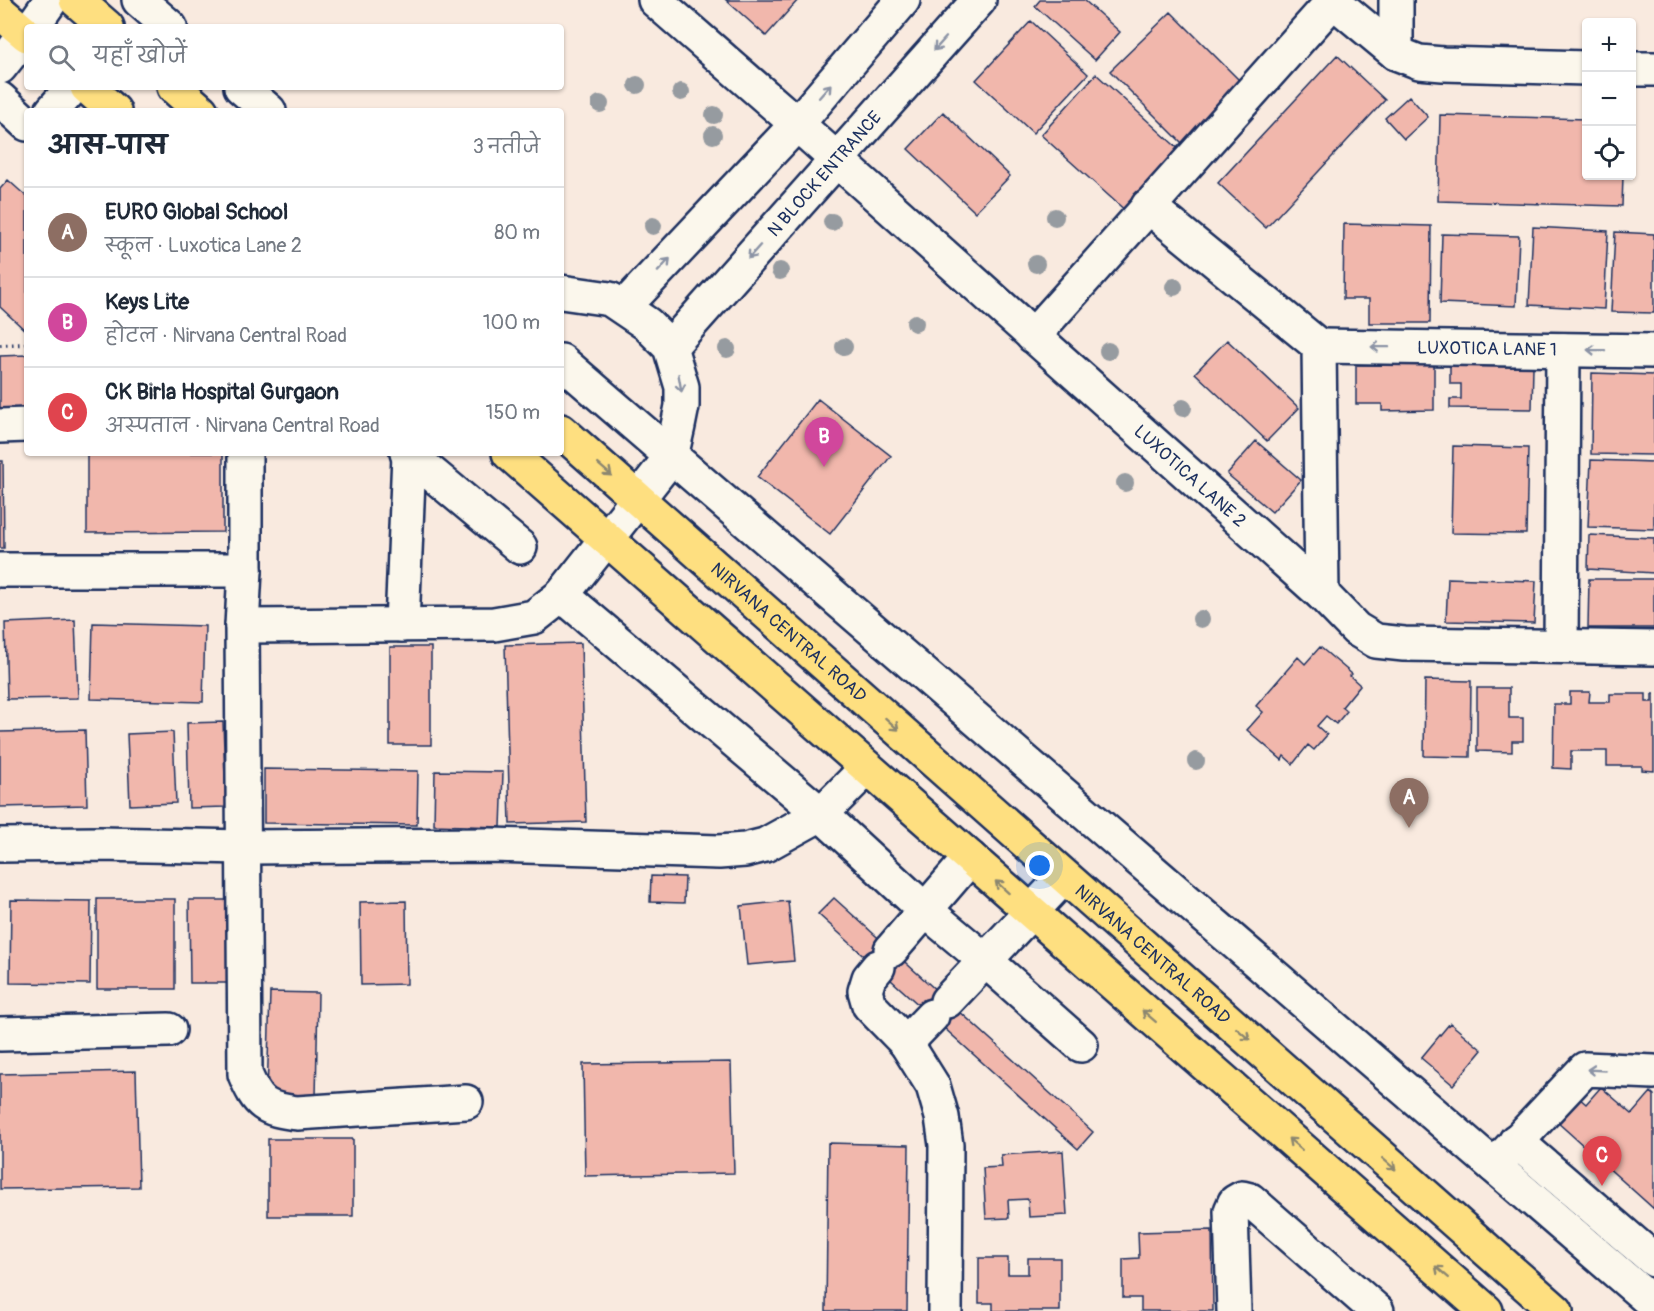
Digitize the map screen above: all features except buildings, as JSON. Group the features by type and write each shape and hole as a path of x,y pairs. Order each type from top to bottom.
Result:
{"main road":[{"path":"76,0 103,24"},
{"path":"0,12 24,32"},
{"path":"90,90 111,108"},
{"path":"177,90 198,108"},
{"name":"NIRVANA CENTRAL ROAD","path":"564,434 1556,1311"},
{"path":"511,456 1486,1311"}],"street":[{"path":"34,24 51,0"},
{"path":"139,0 167,24"},
{"name":"LUXOTICA LANE 2","path":"655,0 837,159 1322,594 1356,629 1376,641 1404,644 1654,648"},
{"path":"624,307 797,124 903,0"},
{"name":"N BLOCK ENTRANCE","path":"670,347 979,0"},
{"path":"1033,336 1332,0 1396,53 1419,62 1582,68"},
{"path":"1396,0 1396,53"},
{"path":"0,67 24,38"},
{"path":"1636,69 1654,69"},
{"path":"55,108 70,90"},
{"path":"244,90 266,108"},
{"path":"0,99 24,121"},
{"path":"1148,206 1319,345 1322,594"},
{"path":"242,626 494,624 534,617 562,595 671,457 682,406 682,387 670,347 647,324 610,300 564,292"},
{"name":"LUXOTICA LANE 1","path":"1319,345 1654,351"},
{"path":"1561,646 1563,350"},
{"path":"564,364 1654,1304"},
{"path":"0,426 24,425"},
{"path":"245,456 245,570 242,626 245,1074 259,1101 276,1110 297,1113 466,1102"},
{"path":"402,625 408,456"},
{"path":"410,456 520,547"},
{"path":"0,570 245,570"},
{"path":"562,595 821,814 925,910 1081,1045"},
{"path":"0,845 100,844 244,847 490,845 719,852 745,850 765,845 821,814 867,768"},
{"path":"945,1311 946,1145 933,1086 906,1043 869,1005 865,991 869,978 884,959 970,858"},
{"path":"906,1043 1064,877"},
{"path":"0,1034 169,1030"},
{"path":"1494,1166 1585,1069 1654,1072"},
{"path":"1516,1141 1654,1260"},
{"path":"1234,1311 1230,1211 1235,1202 1242,1198 1250,1200 1377,1311"}],"path":[{"path":"0,345 24,344"}],"place":[{"name":"Keys Lite","path":"824,467"},
{"name":"EURO Global School","path":"1409,828"},
{"name":"CK Birla Hospital Gurgaon","path":"1602,1186"}]}
